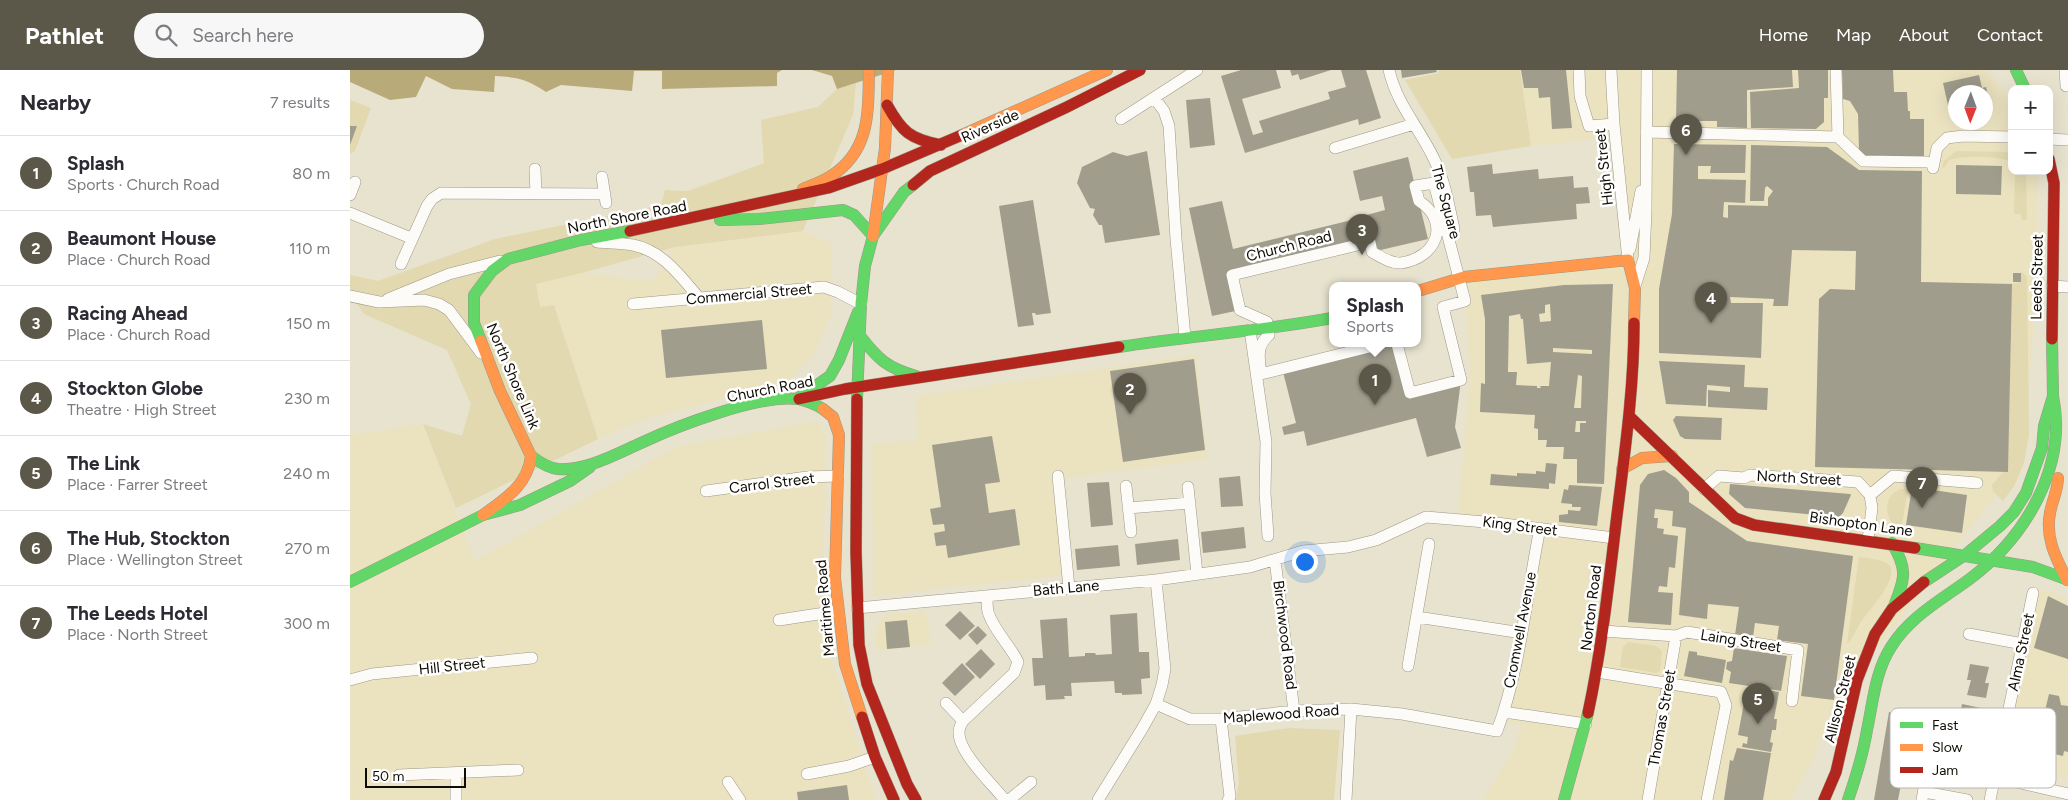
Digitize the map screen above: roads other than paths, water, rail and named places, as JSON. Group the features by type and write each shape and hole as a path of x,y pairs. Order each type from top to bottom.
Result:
{"main road":[{"path":"783,198 834,175 852,158 863,142 866,131 869,70"},
{"path":"882,169 888,70"},
{"name":"Riverside","path":"858,387 861,304 865,266 873,236 882,169 1039,102 1107,70"},
{"name":"Riverside","path":"873,236 904,192 930,171 1068,107 1140,70"},
{"path":"2016,70 2024,85"},
{"path":"887,105 898,127 908,135 918,140 941,145"},
{"name":"North Shore Road","path":"508,259 581,240 682,222 828,188 882,169"},
{"name":"Leeds Street","path":"1965,555 2014,512 2026,493 2038,462 2044,426 2052,396 2054,183 2052,175"},
{"path":"682,222 760,219 843,210 854,215 873,236"},
{"name":"North Shore Link","path":"508,259 492,271 474,295 474,323 487,360 531,456"},
{"path":"1421,290 1462,278 1628,260"},
{"name":"High Street","path":"1628,260 1635,288 1634,356 1630,416"},
{"name":"Riverside","path":"797,399 830,376 839,360 861,304"},
{"name":"Church Road","path":"531,456 548,467 558,469 598,460 667,431 768,402 1186,337 1268,329 1329,319"},
{"name":"Church Road","path":"860,336 884,364 893,370 925,378"},
{"name":"Maritime Road","path":"858,387 856,608 859,646 867,684 895,756 916,800"},
{"name":"Leeds Street","path":"1992,560 2010,546 2024,529 2042,495 2056,456 2060,418 2052,396"},
{"name":"Maritime Road","path":"797,399 822,408 834,418 839,435 835,578 845,664 875,758 894,800"},
{"name":"Bishopton Lane","path":"1630,416 1736,518 1754,525 1965,555 2032,567 2068,580"},
{"name":"Norton Road","path":"1564,800 1586,724 1597,672 1630,416"},
{"name":"Church Road","path":"483,516 519,488 531,468 531,456"},
{"path":"1622,469 1642,458 1672,456"},
{"path":"2056,456 2058,484 2047,528 2049,543 2068,580"},
{"name":"Church Road","path":"350,582 483,516 520,505 570,481 598,460"},
{"path":"1892,544 1903,559 1905,570 1902,586 1892,609"},
{"name":"Allison Street","path":"1824,800 1836,772 1845,740 1857,680 1875,634 1892,609 1929,578 1965,555"},
{"name":"Allison Street","path":"1848,800 1865,740 1877,678 1897,637 1917,617 1992,560"}],"street":[{"path":"1121,119 1197,70"},
{"name":"The Square","path":"1388,70 1397,98 1435,159 1445,189 1462,278"},
{"path":"1579,70 1580,96 1589,126 1614,124"},
{"name":"High Street","path":"1612,70 1614,124 1628,260"},
{"name":"High Street","path":"1635,288 1644,258 1647,70"},
{"path":"1836,70 1838,137"},
{"path":"2065,70 2066,86"},
{"path":"1155,98 1164,111 1169,126 1176,239 1186,337"},
{"path":"1334,148 1414,124"},
{"path":"1646,132 1838,137 1863,161 1930,165 1937,148 1948,138 1963,136 2008,137"},
{"path":"2053,139 2068,140"},
{"name":"High Street","path":"1628,260 1646,167"},
{"path":"536,169 536,194"},
{"path":"401,264 427,206 432,199 442,193 536,194 605,199 602,178"},
{"path":"350,195 355,182"},
{"name":"Church Road","path":"1268,329 1267,322 1240,310 1232,275 1370,242 1372,252 1387,260 1400,263 1418,258 1433,243 1437,230 1436,218 1428,207 1418,201 1415,186 1434,183 1462,278 1465,301 1443,307 1461,380 1410,393 1398,347"},
{"path":"350,213 412,238"},
{"path":"581,240 635,245 662,257 674,268 700,299"},
{"name":"North Shore Road","path":"379,302 449,274 508,259"},
{"path":"2052,286 2068,286"},
{"name":"Commercial Street","path":"633,304 824,287 861,304"},
{"path":"350,296 379,302 424,300 439,304 449,310 487,360"},
{"path":"1268,329 1269,335 1261,342 1259,349 1261,374 1369,347"},
{"path":"1250,330 1266,442 1265,493 1268,536"},
{"name":"North Street","path":"1704,489 1719,476 1744,478 1750,475 1858,482 1870,495"},
{"name":"Carrol Street","path":"706,491 807,477 838,476"},
{"path":"1058,476 1069,588"},
{"path":"1868,540 1872,508 1870,495 1893,476 1977,483"},
{"path":"1126,486 1131,532"},
{"path":"1188,487 1197,574"},
{"path":"1128,508 1190,503"},
{"name":"Bath Lane","path":"856,608 1156,580 1250,567 1303,551 1348,547 1376,540 1426,517"},
{"name":"King Street","path":"1426,517 1540,528 1614,538"},
{"name":"Cromwell Avenue","path":"1497,731 1504,712 1522,633 1540,528"},
{"path":"1408,666 1429,544"},
{"name":"Birchwood Road","path":"1275,560 1294,711"},
{"path":"1098,800 1156,704 1162,685 1165,669 1156,580"},
{"name":"Alma Street","path":"2009,708 2033,593"},
{"path":"987,596 988,612 1018,662 1014,673 962,721 959,732 960,742 968,755 1005,800"},
{"path":"779,620 838,611"},
{"path":"1417,617 1522,633"},
{"name":"Laing Street","path":"1603,631 1676,636 1687,632 1798,650 1792,701"},
{"path":"1969,634 2022,644"},
{"name":"Thomas Street","path":"1648,800 1676,636"},
{"name":"Hill Street","path":"350,680 372,674 532,658"},
{"path":"1597,672 1721,692 1726,705 1707,800"},
{"path":"946,703 962,721"},
{"name":"Maplewood Road","path":"1156,704 1190,719 1222,719 1294,711 1351,709 1402,714 1497,731"},
{"path":"1346,800 1351,709"},
{"path":"1504,712 1586,724"},
{"path":"1222,719 1230,797 1228,800"},
{"path":"807,774 849,766 875,758"},
{"path":"399,775 518,770"},
{"path":"456,773 456,800"},
{"path":"728,782 740,800"},
{"path":"1009,800 1030,782"},
{"path":"2042,788 2068,794"},
{"path":"1923,796 1967,800"}],"place":[{"name":"The Hub, Stockton","path":"1686,155"},
{"name":"Racing Ahead","path":"1362,255"},
{"name":"Stockton Globe","path":"1711,323"},
{"name":"Splash","path":"1375,405"},
{"name":"Beaumont House","path":"1130,414"},
{"name":"The Leeds Hotel","path":"1922,508"},
{"name":"The Link","path":"1758,724"}]}
